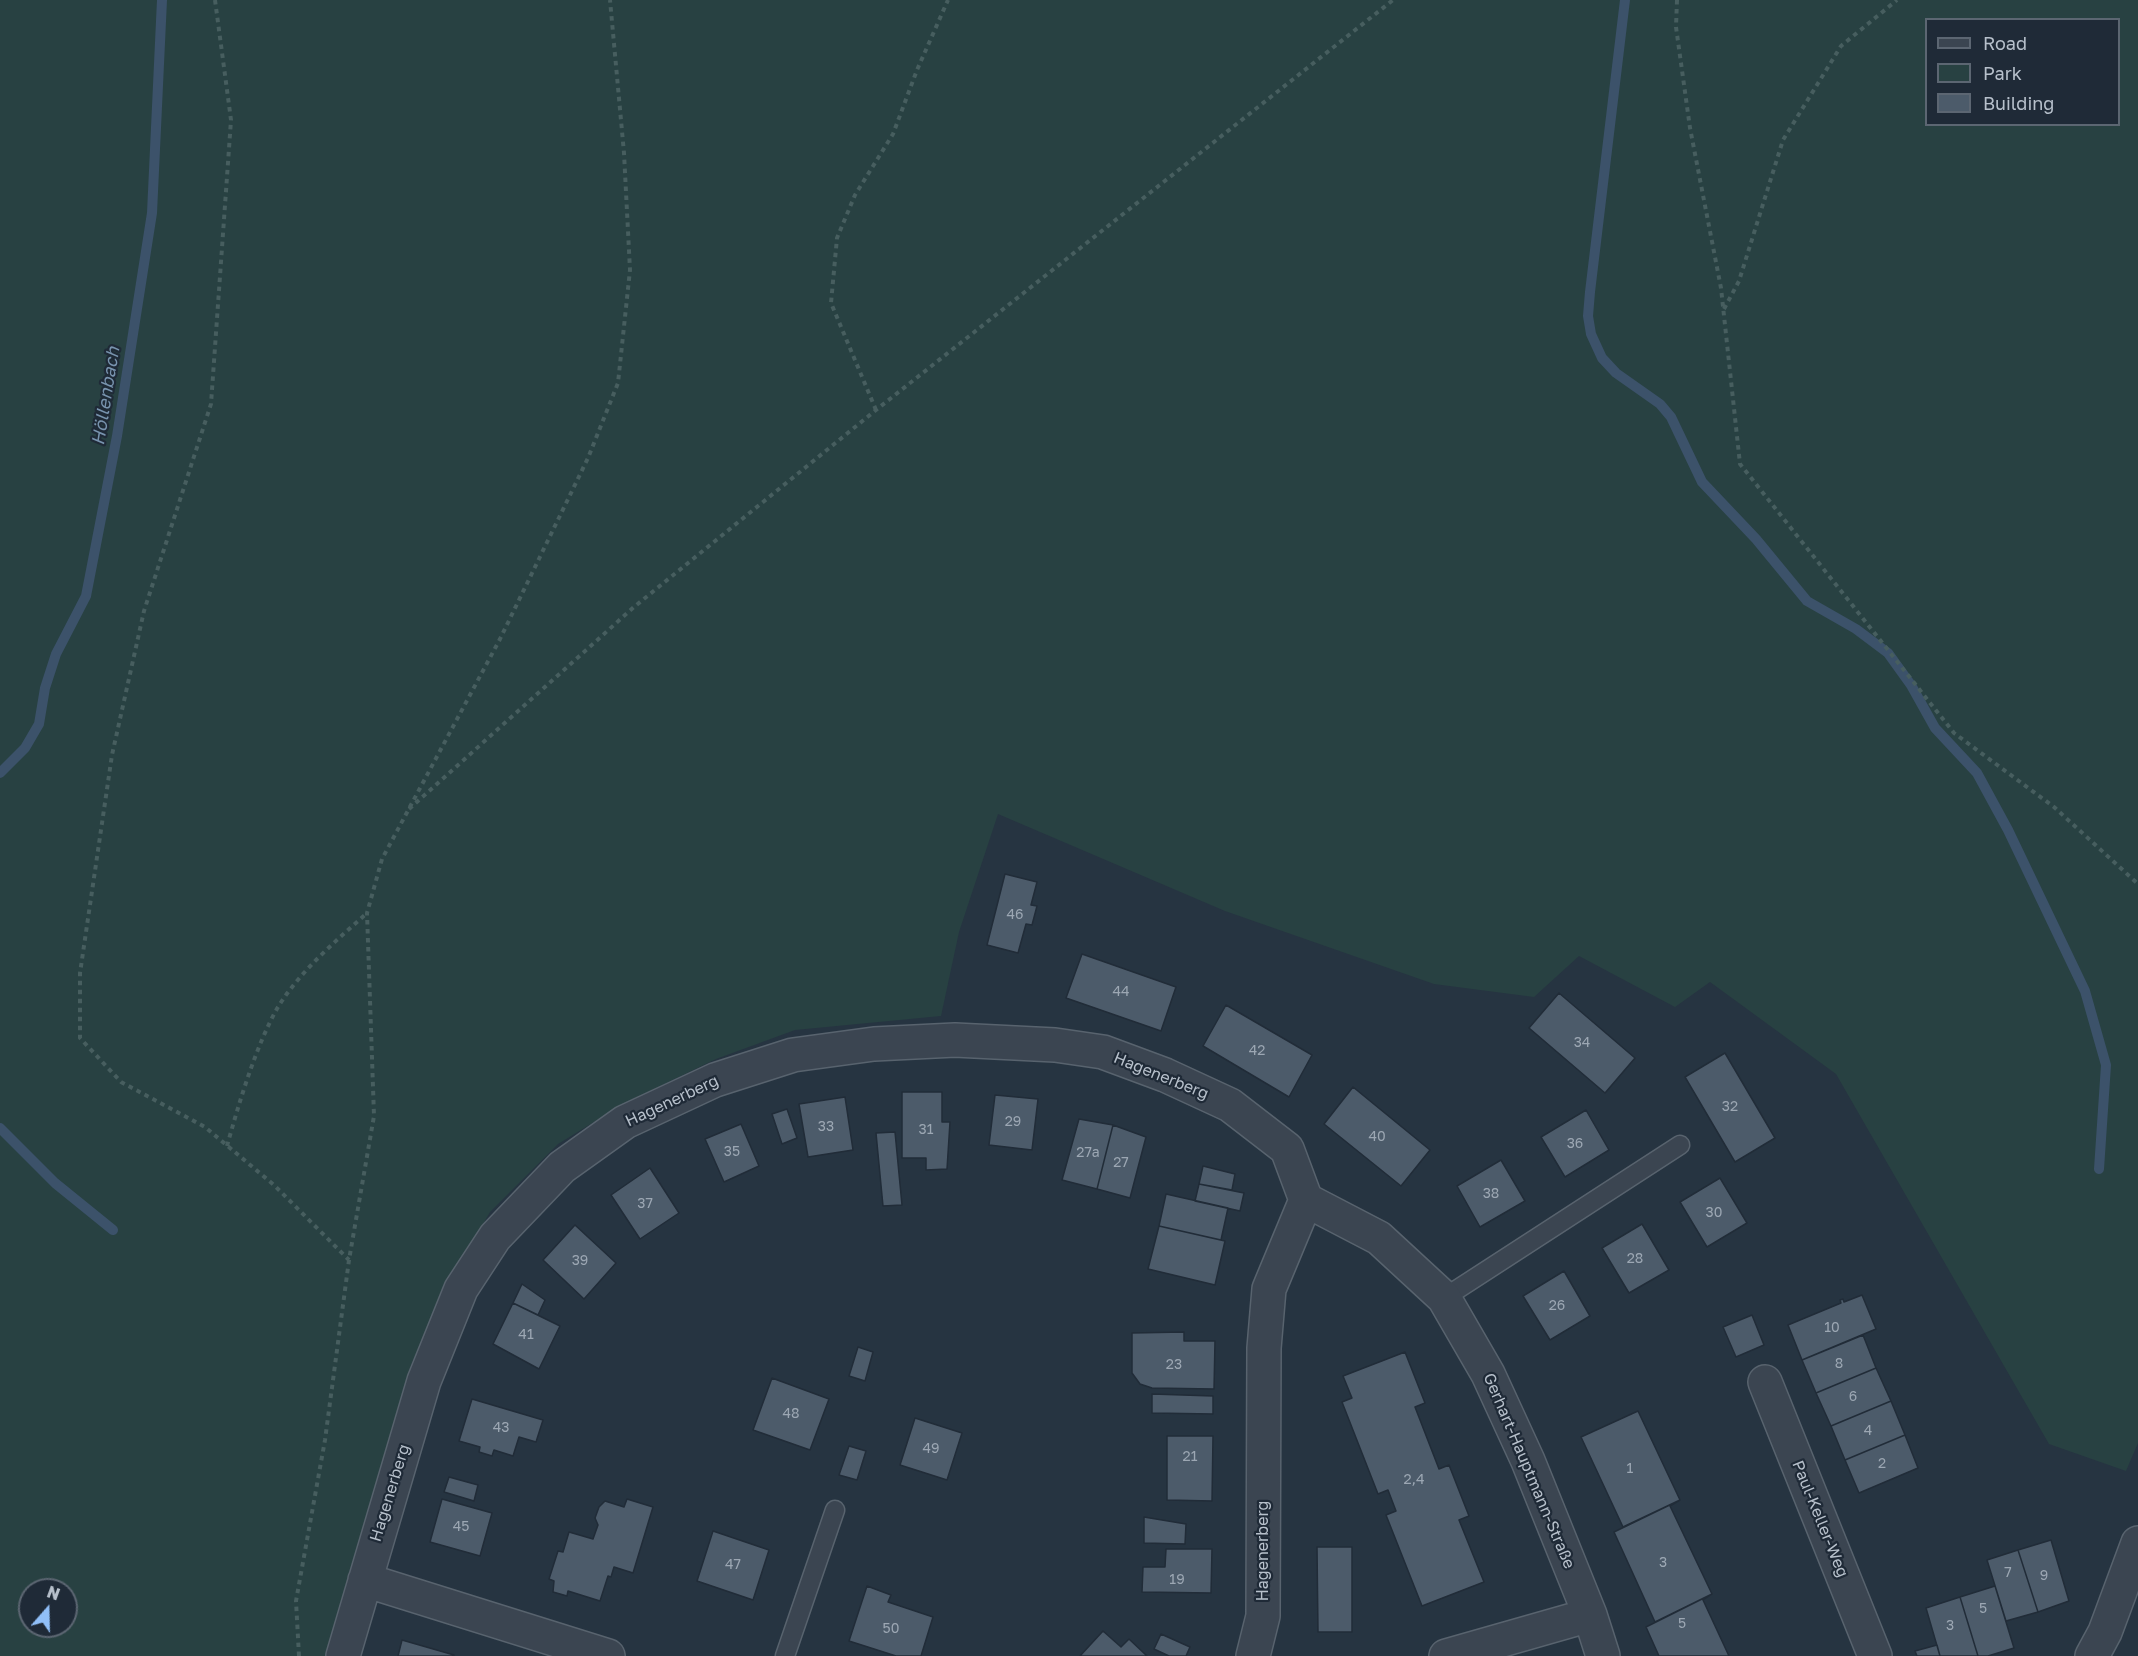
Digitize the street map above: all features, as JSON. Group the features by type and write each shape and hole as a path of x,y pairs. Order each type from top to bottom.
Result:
{"street":[{"name":"Hagenerberg","path":"343,1656 424,1381 461,1289 495,1237 562,1167 625,1122 715,1080 793,1054 874,1044 955,1040 1055,1045 1103,1052 1165,1075 1230,1105 1287,1149 1306,1200 1269,1289 1264,1348 1263,1616 1253,1656"},
{"path":"1306,1200 1379,1238 1444,1298"},
{"name":"Gerhart-Hauptmann-Straße","path":"1444,1298 1488,1374 1518,1439 1590,1615 1603,1656"},
{"name":"Paul-Keller-Weg","path":"1765,1382 1875,1656"},
{"path":"2092,1656 2105,1632 2138,1543"},
{"path":"365,1580 608,1656"},
{"path":"1446,1656 1590,1615"}],"lane":[{"path":"1444,1298 1680,1145"},
{"path":"785,1656 835,1510"}],"path":[{"path":"215,0 231,120 211,404 144,611 112,754 80,973 80,1038 121,1082 205,1127 274,1185 349,1260"},
{"path":"298,1656 296,1601 325,1440 349,1260 374,1116 367,913 382,859 405,812 500,639 588,459 618,383 630,270 624,153 610,0"},
{"path":"876,410 831,303 837,238 855,195 893,134 917,70 948,0"},
{"path":"405,812 634,607 876,410 1393,0"},
{"path":"1677,0 1676,27 1690,128 1723,310 1740,464 1954,733 2054,807 2138,884"},
{"path":"1723,310 1739,281 1783,140 1840,46 1897,0"},
{"path":"227,1146 237,1109 278,1007 313,962 367,913"}],"green space":[{"path":"0,0 2138,0 2138,1443 2126,1471 2049,1444 1836,1074 1710,982 1675,1007 1579,956 1534,997 1434,984 1225,911 998,814 959,932 941,1016 795,1030 716,1059 625,1103 558,1144 490,1212 453,1276 411,1365 329,1656 0,1656"}],"building":[{"path":"1005,874 1037,882 1031,905 1037,906 1032,925 1026,924 1018,953 987,945"},
{"path":"1082,954 1176,987 1161,1031 1066,998"},
{"path":"1559,993 1635,1058 1605,1093 1529,1028"},
{"path":"1226,1005 1312,1055 1289,1097 1203,1046"},
{"path":"1725,1053 1775,1138 1735,1162 1685,1077"},
{"path":"1353,1087 1430,1150 1401,1186 1324,1124"},
{"path":"902,1092 942,1092 942,1122 950,1122 947,1169 926,1170 926,1158 902,1158"},
{"path":"995,1095 1038,1099 1032,1150 989,1145"},
{"path":"845,1097 853,1150 808,1157 799,1104"},
{"path":"787,1109 797,1138 782,1144 772,1114"},
{"path":"1586,1110 1609,1150 1565,1177 1541,1137"},
{"path":"1079,1119 1113,1125 1097,1189 1062,1180"},
{"path":"741,1124 759,1166 724,1182 705,1139"},
{"path":"1113,1125 1146,1137 1130,1198 1097,1189"},
{"path":"895,1132 902,1205 883,1206 876,1133"},
{"path":"1501,1160 1525,1201 1480,1227 1457,1186"},
{"path":"1203,1166 1235,1174 1232,1190 1199,1184"},
{"path":"650,1168 679,1213 640,1239 611,1195"},
{"path":"1720,1178 1747,1223 1707,1247 1680,1202"},
{"path":"1199,1184 1244,1193 1240,1211 1195,1201"},
{"path":"1166,1194 1228,1208 1221,1240 1159,1226"},
{"path":"1642,1224 1669,1270 1629,1293 1602,1248"},
{"path":"575,1225 616,1263 584,1299 543,1260"},
{"path":"1159,1226 1225,1241 1215,1285 1148,1269"},
{"path":"1564,1271 1590,1316 1550,1340 1523,1296"},
{"path":"522,1284 545,1300 538,1315 513,1303"},
{"path":"1862,1295 1876,1329 1802,1360 1788,1325 1841,1303 1840,1300 1843,1299 1844,1302"},
{"path":"513,1303 560,1326 539,1369 493,1344"},
{"path":"1752,1315 1764,1345 1736,1357 1723,1327"},
{"path":"1184,1332 1184,1341 1215,1341 1214,1389 1152,1388 1140,1384 1132,1373 1132,1333"},
{"path":"1863,1335 1876,1368 1816,1393 1802,1360"},
{"path":"858,1347 873,1352 865,1381 849,1376"},
{"path":"1405,1352 1425,1403 1415,1407 1439,1469 1449,1465 1469,1516 1459,1520 1484,1582 1422,1606 1386,1515 1396,1511 1388,1490 1378,1494 1342,1402 1352,1398 1343,1376"},
{"path":"1876,1368 1891,1401 1831,1426 1816,1393"},
{"path":"772,1378 829,1399 810,1450 753,1430"},
{"path":"1152,1394 1213,1396 1213,1414 1152,1413"},
{"path":"472,1399 543,1420 536,1442 519,1437 513,1456 494,1450 492,1456 479,1452 480,1447 459,1441"},
{"path":"1891,1401 1905,1435 1845,1460 1831,1426"},
{"path":"1638,1411 1680,1500 1623,1527 1581,1437"},
{"path":"915,1418 962,1433 947,1480 900,1465"},
{"path":"1905,1435 1918,1468 1859,1493 1845,1460"},
{"path":"1167,1436 1213,1436 1212,1501 1167,1500"},
{"path":"849,1446 866,1451 857,1480 839,1475"},
{"path":"449,1477 478,1485 474,1501 444,1492"},
{"path":"442,1499 492,1513 480,1556 430,1542"},
{"path":"627,1499 653,1507 633,1573 614,1567 611,1577 608,1576 600,1601 568,1591 567,1596 553,1592 554,1581 549,1579 558,1551 563,1552 569,1532 593,1539 598,1525 595,1518 599,1507 605,1501 624,1507"},
{"path":"1680,1500 1670,1506 1712,1594 1655,1622 1614,1532"},
{"path":"1144,1517 1186,1524 1185,1544 1144,1543"},
{"path":"713,1531 769,1550 753,1600 697,1581"},
{"path":"2051,1540 2069,1601 2038,1612 2018,1550"},
{"path":"1317,1547 1352,1547 1352,1632 1318,1632"},
{"path":"1166,1549 1212,1549 1211,1593 1142,1592 1143,1567 1165,1567"},
{"path":"2018,1550 2038,1612 2006,1621 1987,1560"},
{"path":"867,1586 891,1595 888,1602 933,1617 921,1656 896,1656 849,1641"},
{"path":"1995,1586 2014,1648 1988,1656 1978,1656 1960,1597"},
{"path":"1712,1594 1703,1600 1729,1656 1659,1656 1646,1627"},
{"path":"1960,1597 1978,1656 1940,1656 1926,1608"},
{"path":"1103,1631 1121,1647 1129,1639 1147,1656 1080,1656"},
{"path":"1161,1634 1190,1647 1186,1656 1169,1656 1154,1649"},
{"path":"402,1640 454,1655 454,1656 398,1656"},
{"path":"1937,1645 1940,1656 1917,1656 1915,1651"}],"waterway":[{"name":"Höllenbach","path":"0,773 25,748 39,724 45,688 56,654 86,596 117,436 152,213 162,0"},
{"path":"1625,0 1590,292 1588,316 1591,334 1602,358 1616,373 1660,404 1671,417 1702,482 1756,539 1807,601 1856,629 1888,653 1911,685 1935,728 1977,773 2008,830 2085,991 2106,1065 2099,1169"},
{"path":"0,1128 55,1183 113,1230"}]}
